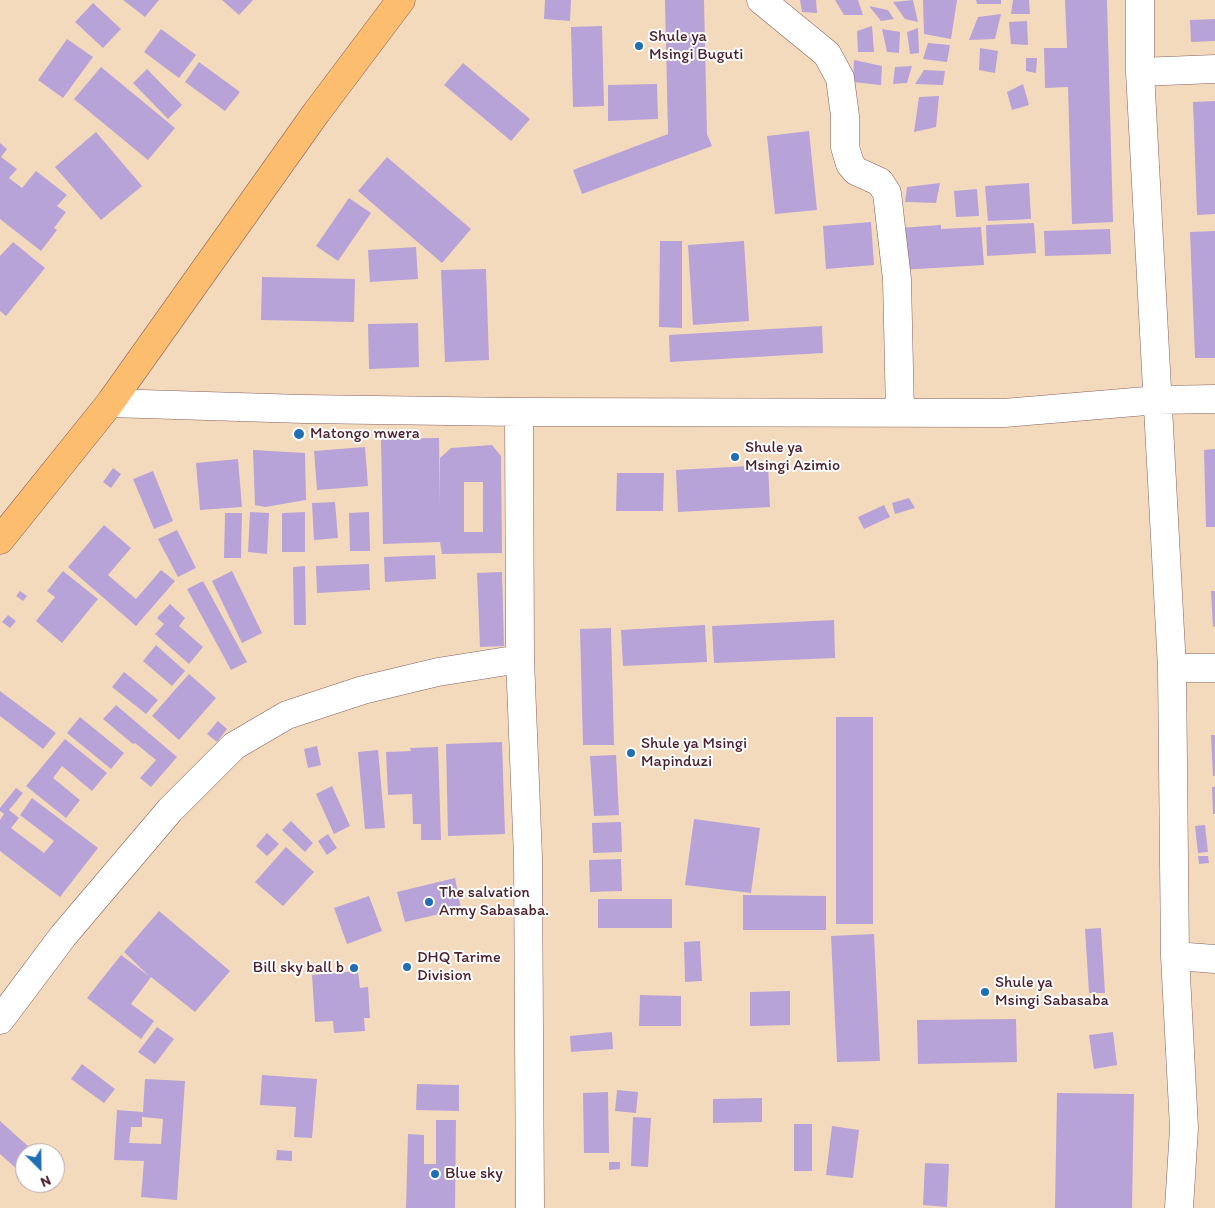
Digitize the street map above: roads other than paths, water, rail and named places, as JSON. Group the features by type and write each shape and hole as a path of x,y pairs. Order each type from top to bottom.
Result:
{"main road":[{"path":"0,540 110,403 316,113 402,0"}],"street":[{"path":"761,0 828,54 840,78 845,116 846,147 850,164 856,171 880,182 887,193 897,280 900,413"},
{"path":"1140,0 1140,72 1172,668 1175,956 1184,1128 1179,1208"},
{"path":"1140,72 1215,69"},
{"path":"110,403 303,409 519,412 1004,413 1158,400 1215,399"},
{"path":"519,412 520,659 528,857 530,1208"},
{"path":"0,1020 64,936 170,810 234,746 287,715 363,690 438,672 520,659"},
{"path":"1172,668 1215,668"},
{"path":"1175,956 1215,959"}],"place":[{"name":"Shule ya Msingi Buguti","path":"639,46"},
{"name":"Matongo mwera","path":"299,434"},
{"name":"Shule ya Msingi Azimio","path":"735,457"},
{"name":"Shule ya Msingi Mapinduzi","path":"631,753"},
{"name":"The salvation Army Sabasaba.","path":"429,902"},
{"name":"DHQ Tarime Division","path":"407,967"},
{"name":"Bill sky ball b","path":"354,968"},
{"name":"Shule ya Msingi Sabasaba","path":"985,992"},
{"name":"Blue sky","path":"435,1174"}]}
